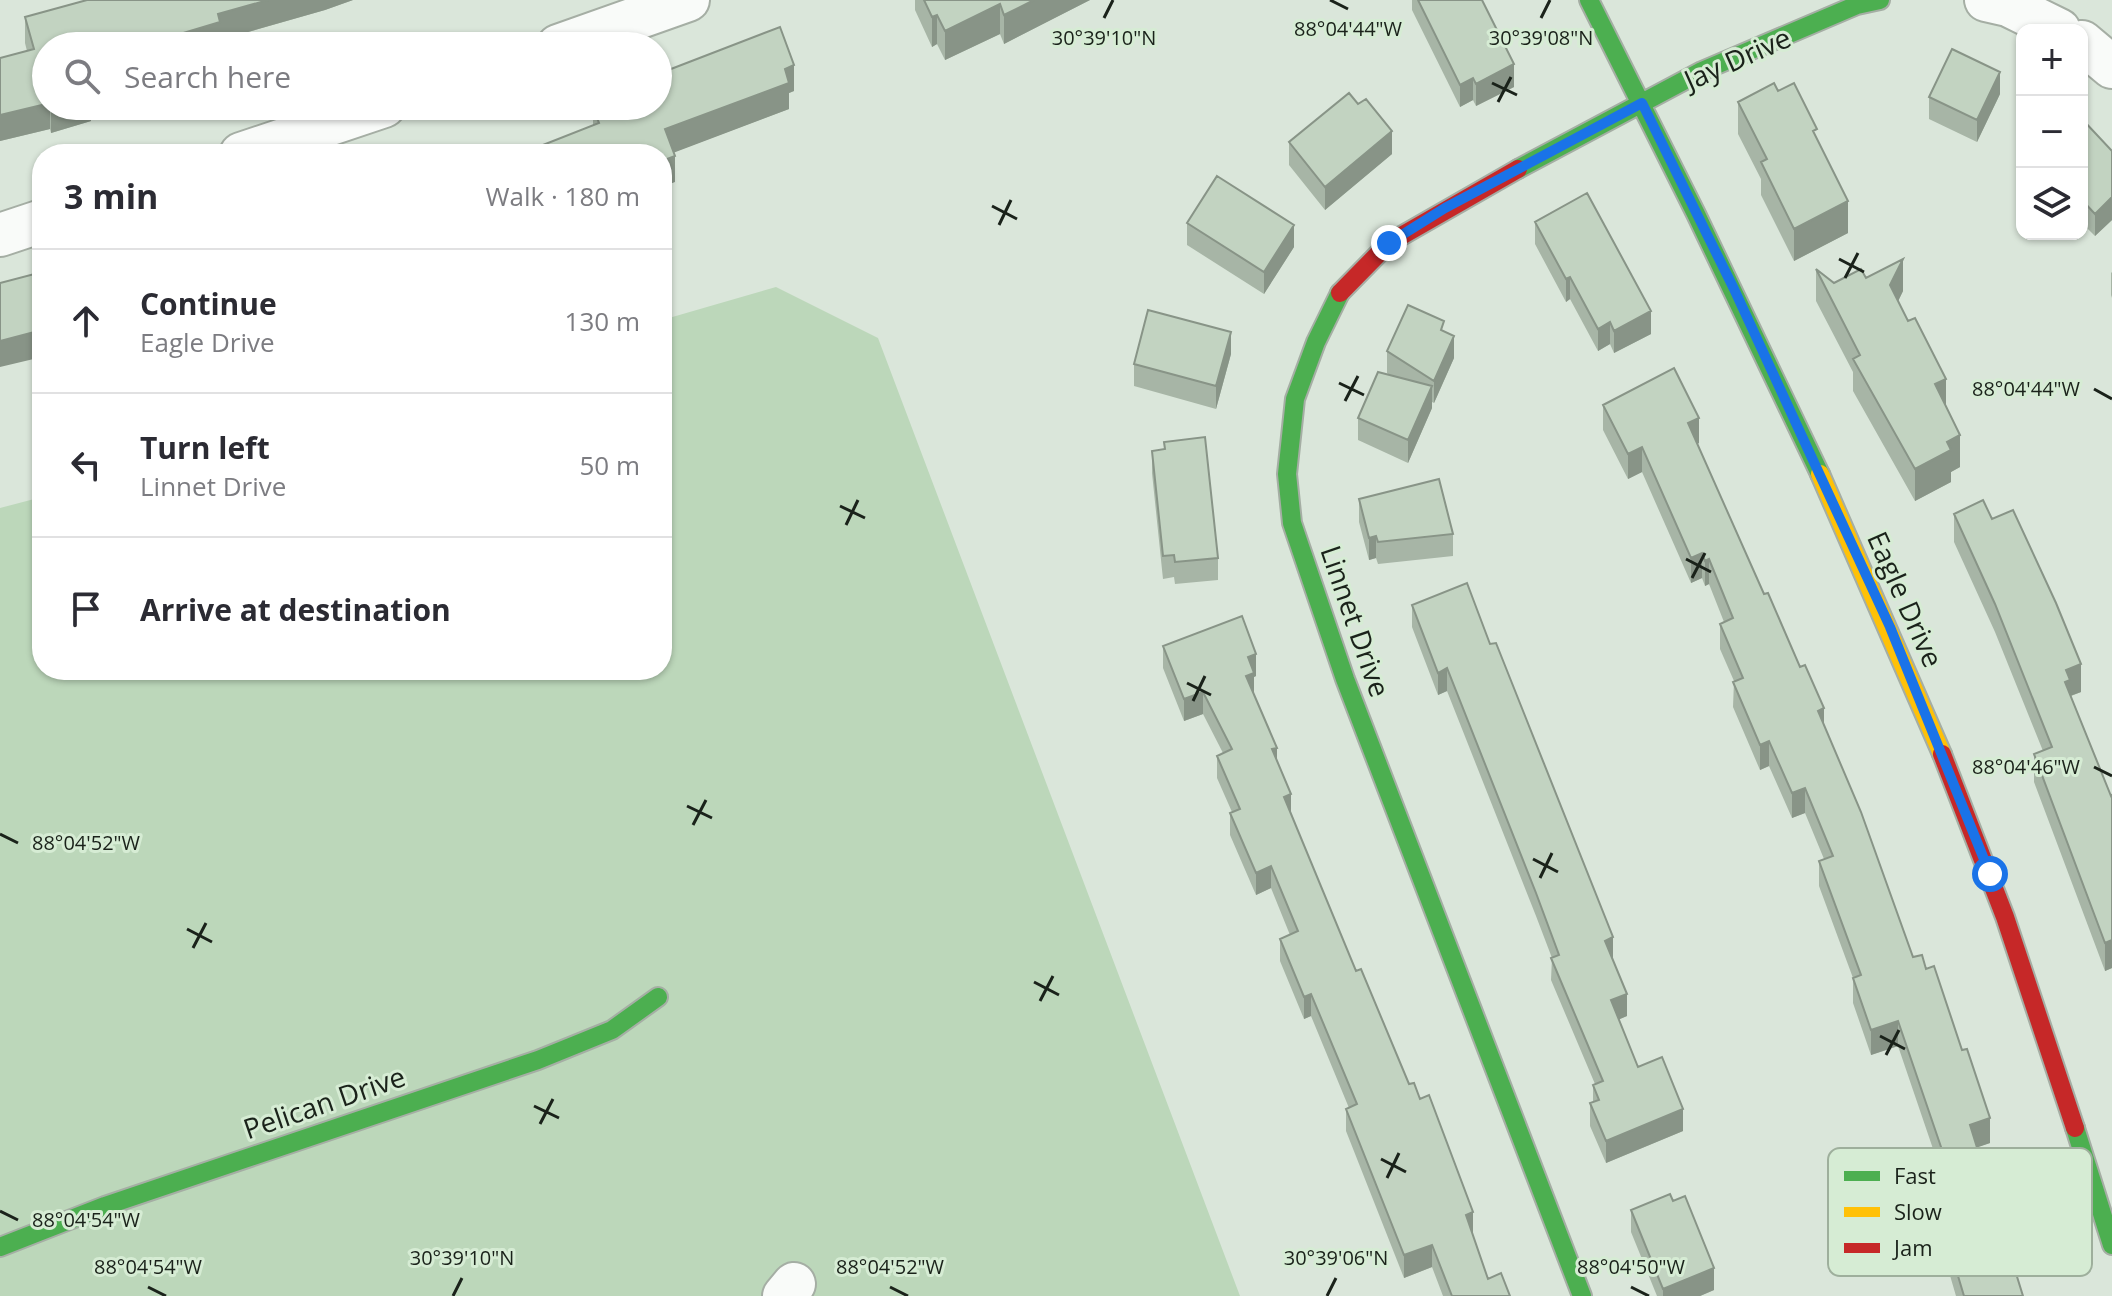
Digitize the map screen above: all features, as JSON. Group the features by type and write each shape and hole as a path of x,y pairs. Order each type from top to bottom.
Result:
{"street":[{"path":"598,32 688,0"},
{"name":"Eagle Drive","path":"1589,0 1734,289 1890,627 1990,874 2082,1148"},
{"name":"Jay Drive","path":"1642,103 1702,71 1857,5 1880,0"},
{"path":"1986,0 2008,5 2047,24"},
{"path":"2088,47 2112,67"},
{"name":"Linnet Drive","path":"1582,1296 1345,679 1292,523 1287,474 1295,399 1316,342 1339,294 1400,236 1445,208 1642,103"},
{"path":"271,144 342,120"},
{"path":"0,235 32,224"},
{"name":"Pelican Drive","path":"0,1247 105,1206 538,1060 612,1030 658,997"},
{"name":"Eagle Drive","path":"2092,1179 2111,1236"}],"green space":[{"path":"776,287 878,338 1240,1296 0,1296 0,508 32,500 32,680 672,680 672,317"}],"building":[{"path":"87,0 268,0 218,14 220,22 187,32 32,32 32,42 25,17"},
{"path":"924,0 1034,0 1004,15 1000,4 945,31 937,15 932,17"},
{"path":"1418,0 1482,0 1514,64 1476,84 1473,78 1460,85"},
{"path":"780,27 794,65 785,69 789,83 665,129 671,144 545,144 599,123 598,120 672,120 672,69"},
{"path":"1952,49 2000,72 1977,120 1929,97"},
{"path":"32,50 32,107 0,115 0,58"},
{"path":"1774,83 1778,91 1794,83 1817,129 1813,131 1848,201 1794,229 1761,162 1767,159 1738,102"},
{"path":"1349,93 1358,104 1366,99 1392,131 1325,187 1289,142"},
{"path":"2088,125 2112,151 2112,197 2095,214 2088,206"},
{"path":"1217,176 1294,225 1264,272 1187,223"},
{"path":"1587,193 1651,311 1614,331 1610,322 1598,329 1535,222"},
{"path":"1903,259 1890,285 1908,321 1915,318 1946,379 1935,384 1960,435 1947,442 1951,450 1915,469 1853,359 1860,355 1816,269 1834,283 1861,269 1866,278"},
{"path":"32,275 32,333 0,341 0,283"},
{"path":"1408,305 1444,321 1441,330 1454,336 1434,381 1387,351"},
{"path":"1148,310 1231,332 1216,386 1134,364"},
{"path":"1674,368 1699,418 1688,423 1764,594 1768,593 1800,667 1805,665 1824,708 1818,711 1861,812 1913,957 1922,955 1926,969 1934,966 1962,1050 1967,1049 1990,1118 1970,1125 1977,1148 1941,1148 1898,1021 1871,1030 1853,978 1861,975 1819,861 1833,856 1805,788 1792,793 1769,741 1760,745 1733,682 1743,678 1720,624 1733,618 1709,559 1705,561 1702,553 1691,558 1642,447 1628,454 1603,405"},
{"path":"1378,372 1432,386 1408,440 1358,418"},
{"path":"1205,437 1218,558 1175,562 1174,555 1163,556 1152,451 1165,449 1164,442"},
{"path":"1439,479 1453,534 1378,542 1376,536 1369,538 1359,499"},
{"path":"1983,500 1992,519 2013,510 2081,664 2066,670 2070,680 2065,682 2112,795 2112,940 2105,943 2034,754 2052,747 1995,604 1954,514"},
{"path":"1467,583 1490,644 1496,643 1613,937 1605,941 1627,994 1611,1000 1638,1067 1662,1057 1683,1109 1606,1141 1590,1103 1599,1100 1593,1085 1603,1081 1551,958 1559,955 1447,668 1438,673 1412,605"},
{"path":"1242,616 1256,654 1248,657 1254,673 1246,676 1277,748 1272,749 1291,794 1284,797 1356,971 1361,969 1409,1084 1414,1083 1420,1099 1429,1095 1473,1212 1466,1215 1488,1279 1501,1273 1510,1296 1452,1296 1432,1245 1404,1255 1346,1109 1357,1104 1311,994 1304,997 1280,939 1298,931 1271,866 1256,873 1230,813 1240,809 1217,756 1232,749 1203,692 1184,699 1163,646"},
{"path":"1670,1194 1673,1201 1685,1196 1714,1268 1663,1289 1631,1210"},
{"path":"1958,1276 2017,1276 2023,1296 1964,1296"}],"traffic: fast":[{"path":"1589,0 1696,214 1820,474"},
{"path":"1518,169 1702,71 1857,5 1880,0"},
{"path":"1340,293 1316,342 1295,399 1287,474 1292,523 1345,679 1582,1296"},
{"path":"0,1247 105,1206 538,1060 612,1030 658,997"},
{"path":"2075,1128 2081,1148"},
{"path":"2092,1182 2112,1245"}],"traffic: slow":[{"path":"1820,474 1942,754"}],"traffic: jam":[{"path":"1340,293 1389,243 1518,169"},
{"path":"1942,754 2005,917 2075,1128"}],"route":[{"path":"1389,243 1445,208 1642,103 1734,289 1890,627 1990,874"}]}
